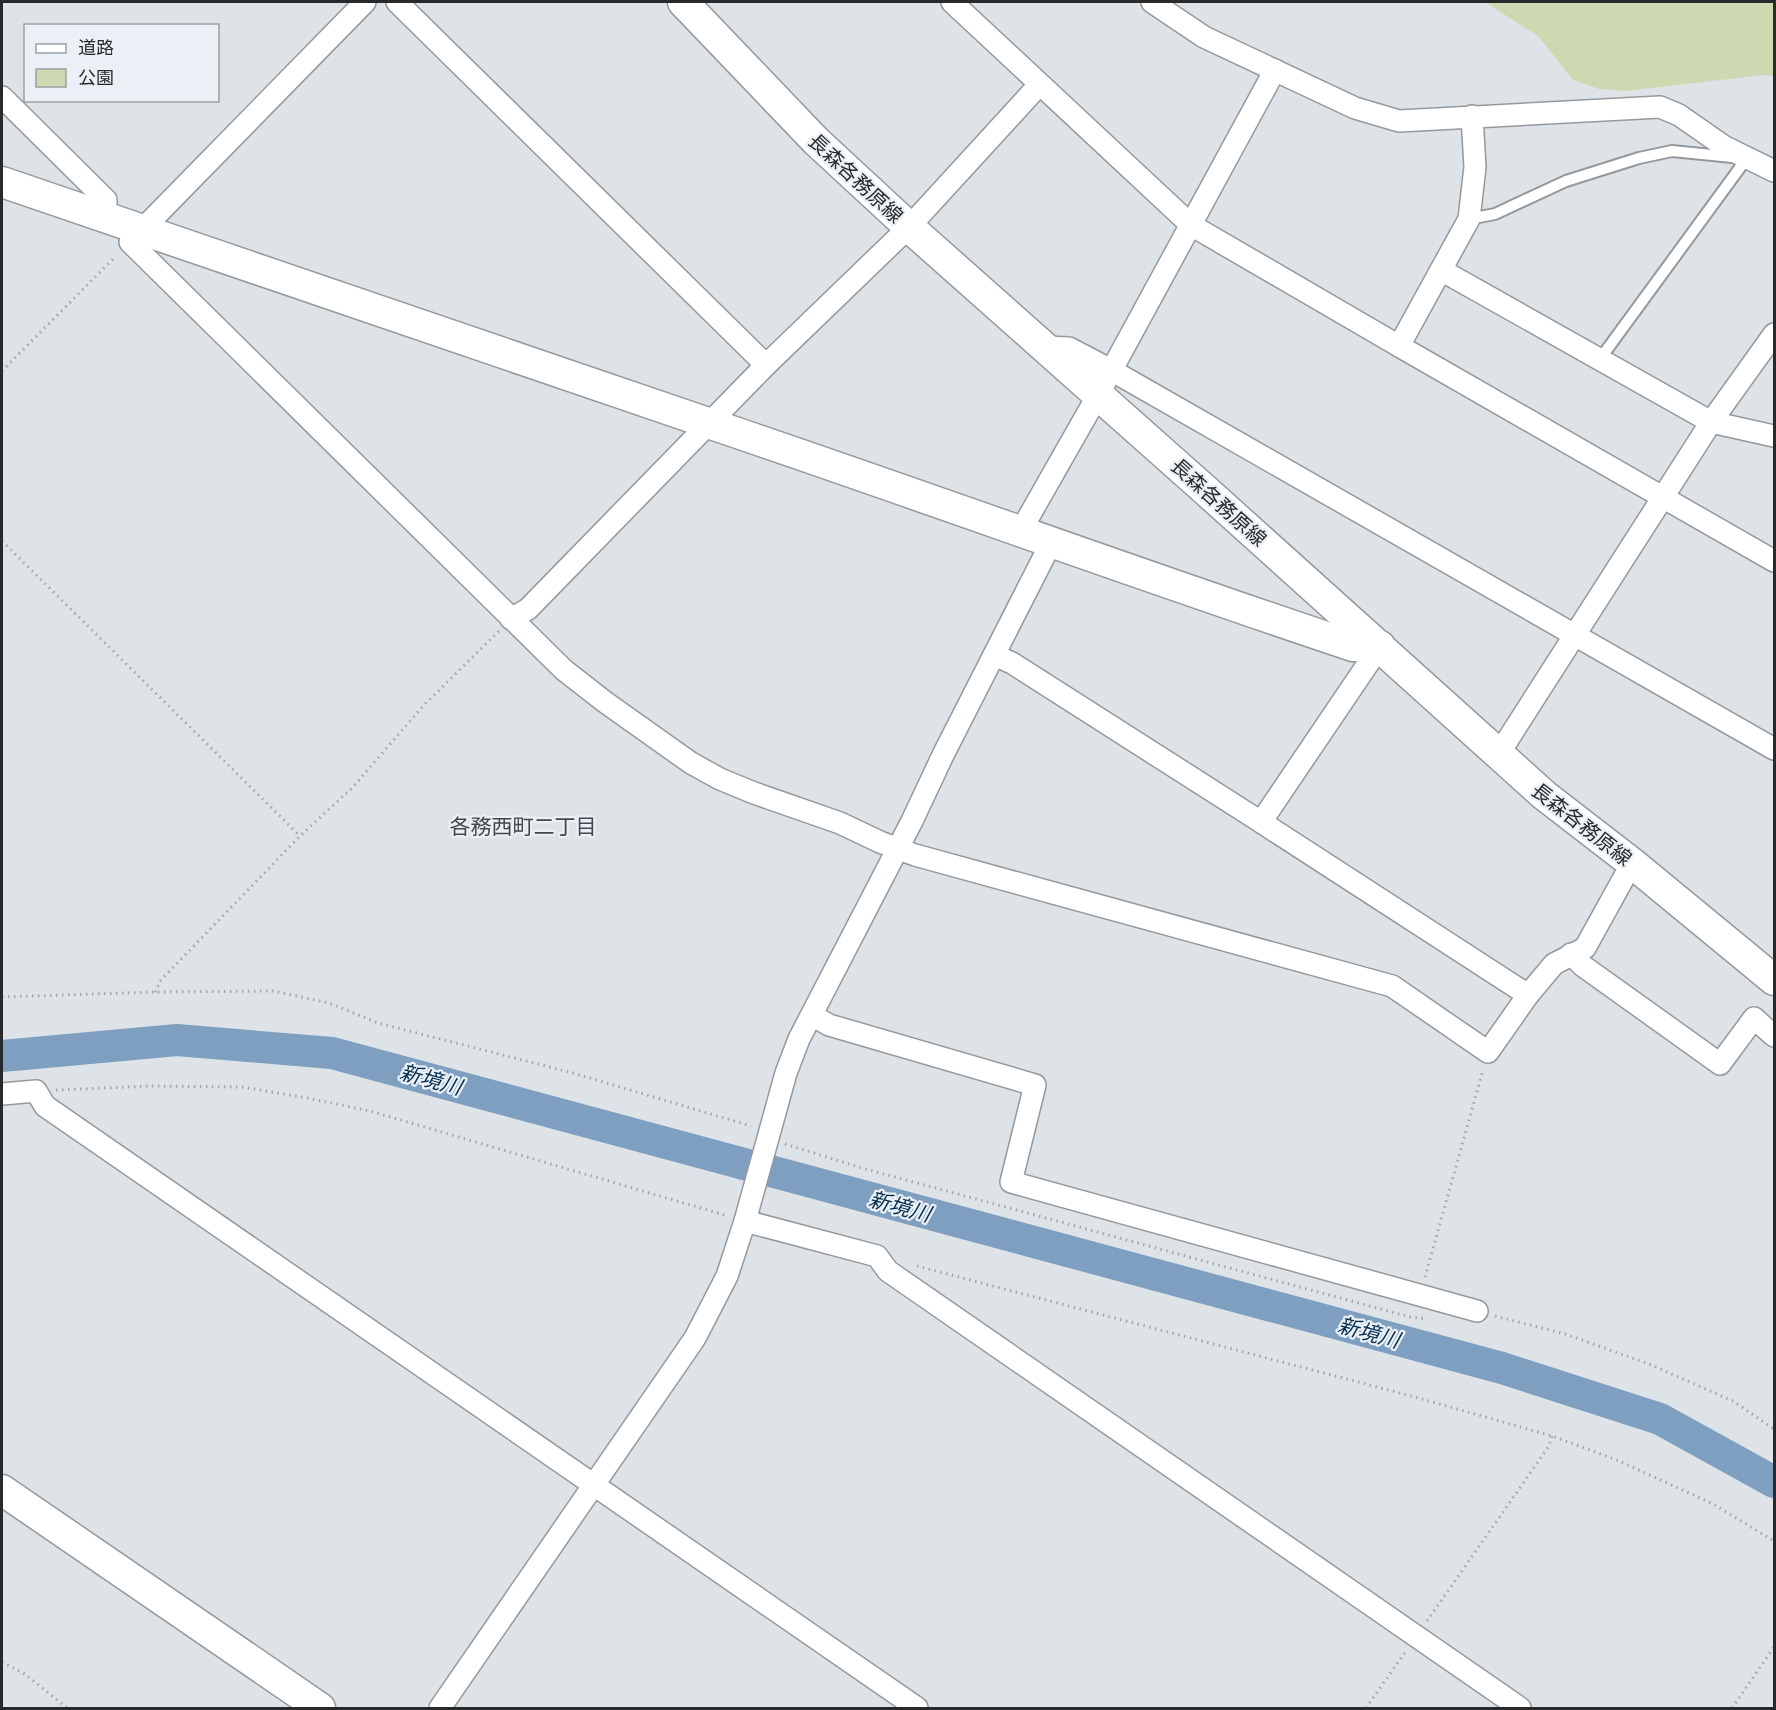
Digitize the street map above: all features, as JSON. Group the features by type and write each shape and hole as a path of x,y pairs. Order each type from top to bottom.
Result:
{"street":[{"path":"134,236 365,2"},
{"path":"397,2 766,365"},
{"name":"長森各務原線","path":"683,2 816,141 909,227 1045,347 1104,382 1380,646 1498,755 1544,795 1632,863 1774,980"},
{"path":"952,2 1191,225 1774,561"},
{"path":"1152,2 1204,37 1355,108 1399,121 1660,107 1679,115 1725,147 1774,171"},
{"path":"1020,532 1275,70"},
{"path":"511,619 528,609 766,365 909,227 1039,85"},
{"path":"2,97 106,200 106,218"},
{"path":"1399,346 1469,219 1475,167 1472,116"},
{"path":"2,182 106,218 134,236 564,670 692,763 754,794 840,823 915,855 1392,986 1488,1052 1528,995 1554,964 1585,948 1632,863"},
{"path":"134,236 710,423 1353,646 1380,646"},
{"path":"1441,270 1711,422 1774,435"},
{"path":"1498,755 1711,422 1774,334"},
{"path":"1104,382 1575,636 1774,749"},
{"path":"440,1708 695,1338 728,1276 786,1073 799,1039 899,849 1051,543"},
{"path":"1261,822 1380,646"},
{"path":"994,655 1012,663 1528,995"},
{"path":"1571,954 1583,966 1720,1064 1754,1018 1774,1036"},
{"path":"812,1015 829,1024 1035,1086 1011,1182 1477,1311"},
{"path":"2,1094 36,1091 45,1106 917,1708"},
{"path":"745,1221 877,1256 888,1271 1520,1708"},
{"path":"2,1490 320,1708"}],"lane":[{"path":"1469,219 1495,214 1566,181 1672,151 1747,158"},
{"path":"1600,359 1747,158"}],"path":[{"path":"2,371 134,236"},
{"path":"2,541 300,836"},
{"path":"155,992 161,980 300,836 352,788 424,705 511,619"},
{"path":"2,997 273,991 329,1003 378,1023 573,1073 767,1141 779,1142 862,1168 1399,1314 1433,1319"},
{"path":"1420,1296 1488,1052"},
{"path":"36,1091 150,1086 242,1087 307,1098 370,1111 745,1221"},
{"path":"911,1265 1414,1397 1552,1436 1617,1460 1713,1504 1774,1541"},
{"path":"1477,1311 1565,1334 1649,1364 1733,1401 1774,1429"},
{"path":"1366,1708 1549,1446 1552,1436"},
{"path":"1732,1708 1774,1647"},
{"path":"2,1662 25,1674 67,1708"}],"green space":[{"path":"1485,2 1774,2 1774,76 1764,75 1626,91 1599,89 1573,80 1539,37"}],"waterway":[{"name":"新境川","path":"2,1056 177,1040 332,1053 1502,1368 1660,1419 1774,1482"}],"district":[{"name":"各務西町二丁目","path":"523,826"}]}
